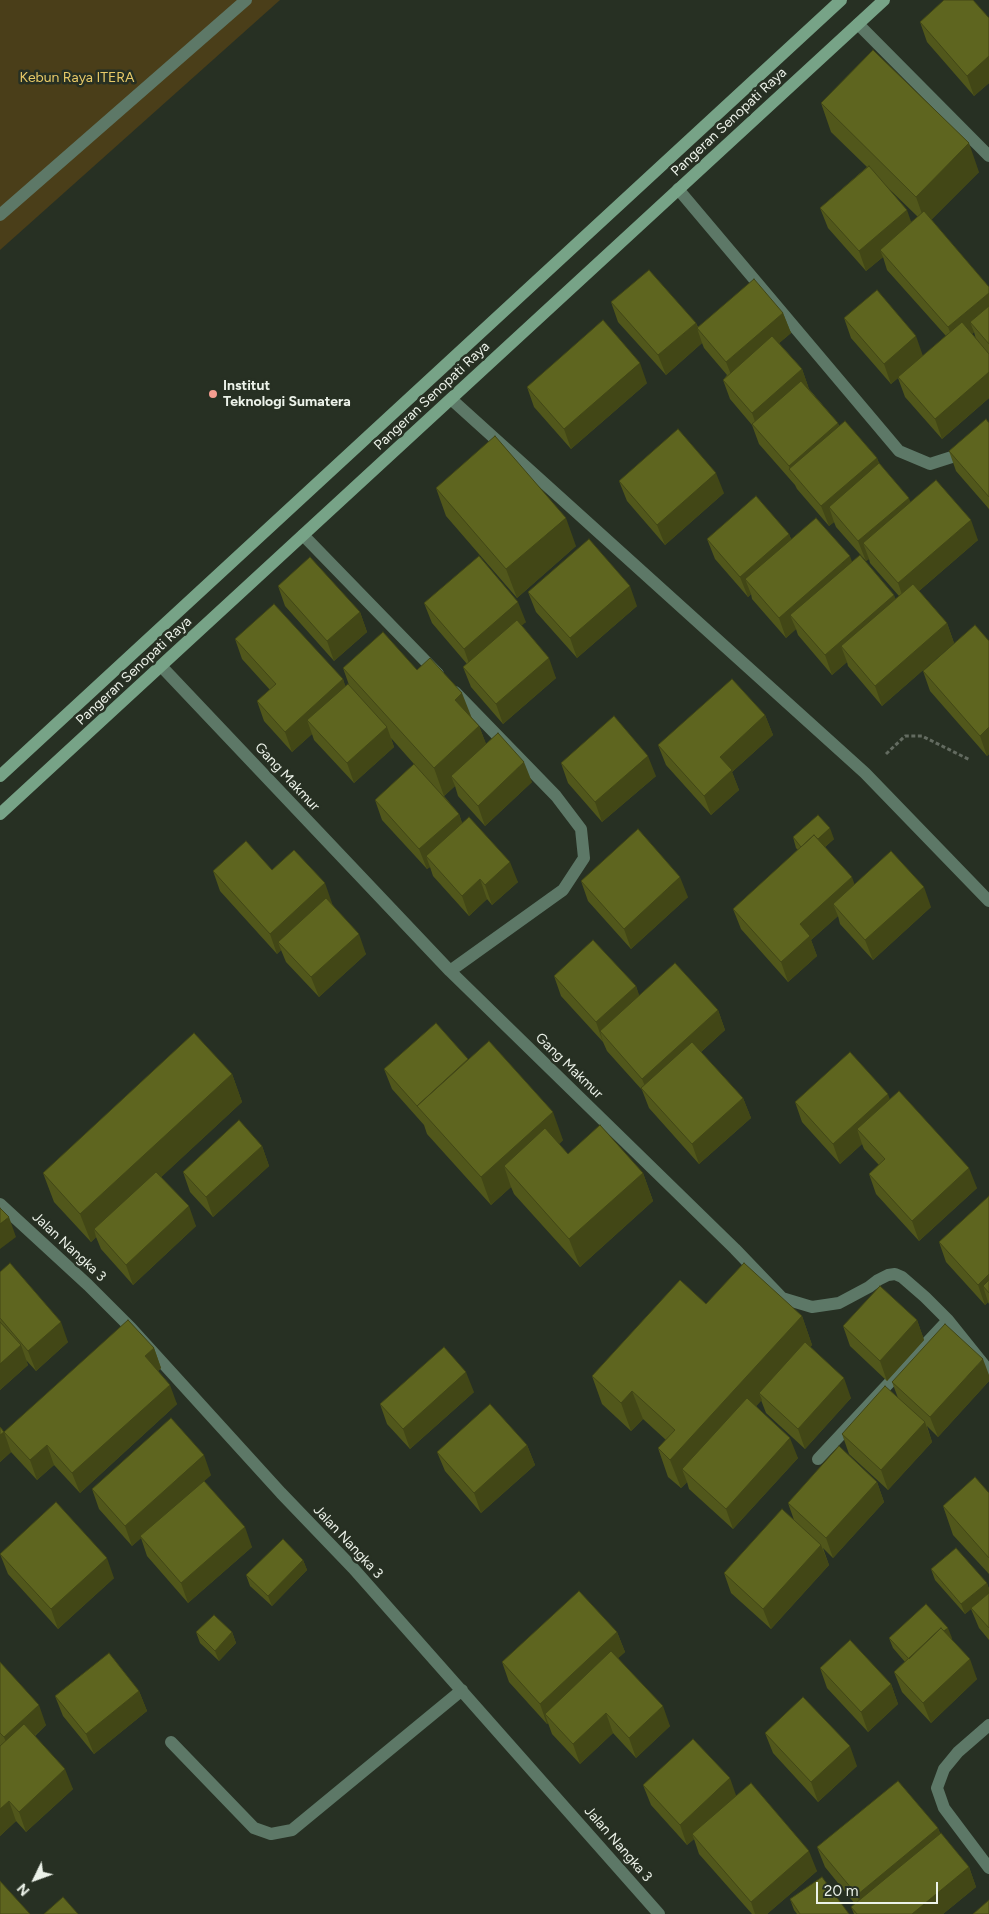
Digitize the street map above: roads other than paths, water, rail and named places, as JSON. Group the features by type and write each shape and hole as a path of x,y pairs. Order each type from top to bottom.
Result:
{"street":[{"path":"0,215 246,0"},
{"name":"Pangeran Senopati Raya","path":"0,776 841,0"},
{"name":"Pangeran Senopati Raya","path":"0,814 884,0"},
{"path":"858,24 989,156"},
{"path":"678,189 899,451 930,464 955,456 972,438"},
{"path":"451,399 865,774 989,901"},
{"path":"303,535 556,796 580,829 584,858 563,890 450,971"},
{"name":"Gang Makmur","path":"161,666 450,971 735,1249 782,1298 812,1307 839,1303 878,1280 895,1274 902,1277 948,1320 989,1371"},
{"name":"Jalan Nangka 3","path":"0,1204 88,1285 131,1328 281,1493 353,1568 659,1914"},
{"path":"818,1459 948,1320"},
{"path":"171,1742 254,1828 272,1834 292,1830 462,1690"},
{"path":"989,1725 953,1757 944,1769 937,1788 944,1808 989,1868"}],"place":[{"name":"Institut Teknologi Sumatera","path":"213,394"}],"park label":[{"name":"Kebun Raya ITERA","path":"77,78"}]}
